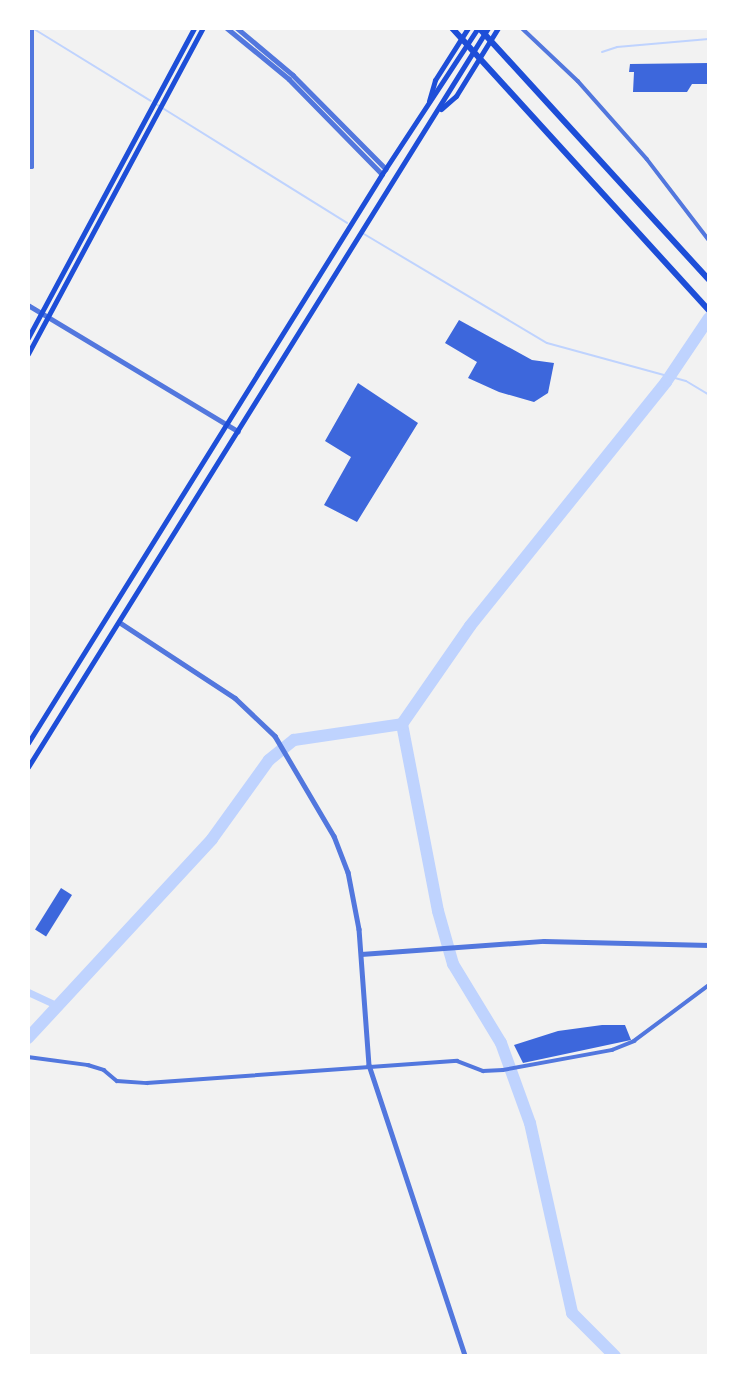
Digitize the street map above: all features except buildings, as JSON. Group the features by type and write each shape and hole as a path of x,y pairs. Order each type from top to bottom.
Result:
{"highway":[{"path":"452,28 709,310"},
{"path":"479,28 709,280"}],"main road":[{"path":"28,338 194,28"},
{"path":"28,354 202,28"},
{"path":"429,104 435,80 468,28"},
{"path":"28,743 356,221 384,172 479,28"},
{"path":"28,767 488,28"},
{"path":"438,111 456,96 498,28"}],"street":[{"path":"28,167 32,167 32,28"},
{"path":"227,28 289,79 384,172"},
{"path":"237,28 293,75 384,172"},
{"path":"522,28 578,81 647,159 709,240"},
{"path":"28,305 238,431"},
{"path":"119,622 235,698 275,736 334,836 348,872 361,954 369,1065 466,1356"},
{"path":"361,954 544,941 709,945"},
{"path":"28,1057 88,1065 104,1070 117,1080 147,1083 457,1060 483,1071 503,1069 612,1050 634,1041 709,985"}],"waterway":[{"path":"34,29 151,101"},
{"path":"602,52 617,47 709,39"},
{"path":"156,104 347,223"},
{"path":"364,234 547,343 686,381 709,395"},
{"path":"28,1038 212,839 269,760 294,740 402,724 470,626 666,382 709,318"},
{"path":"402,724 438,911 453,964 501,1043 530,1123 572,1313 615,1356"},
{"path":"28,992 58,1006"}]}
